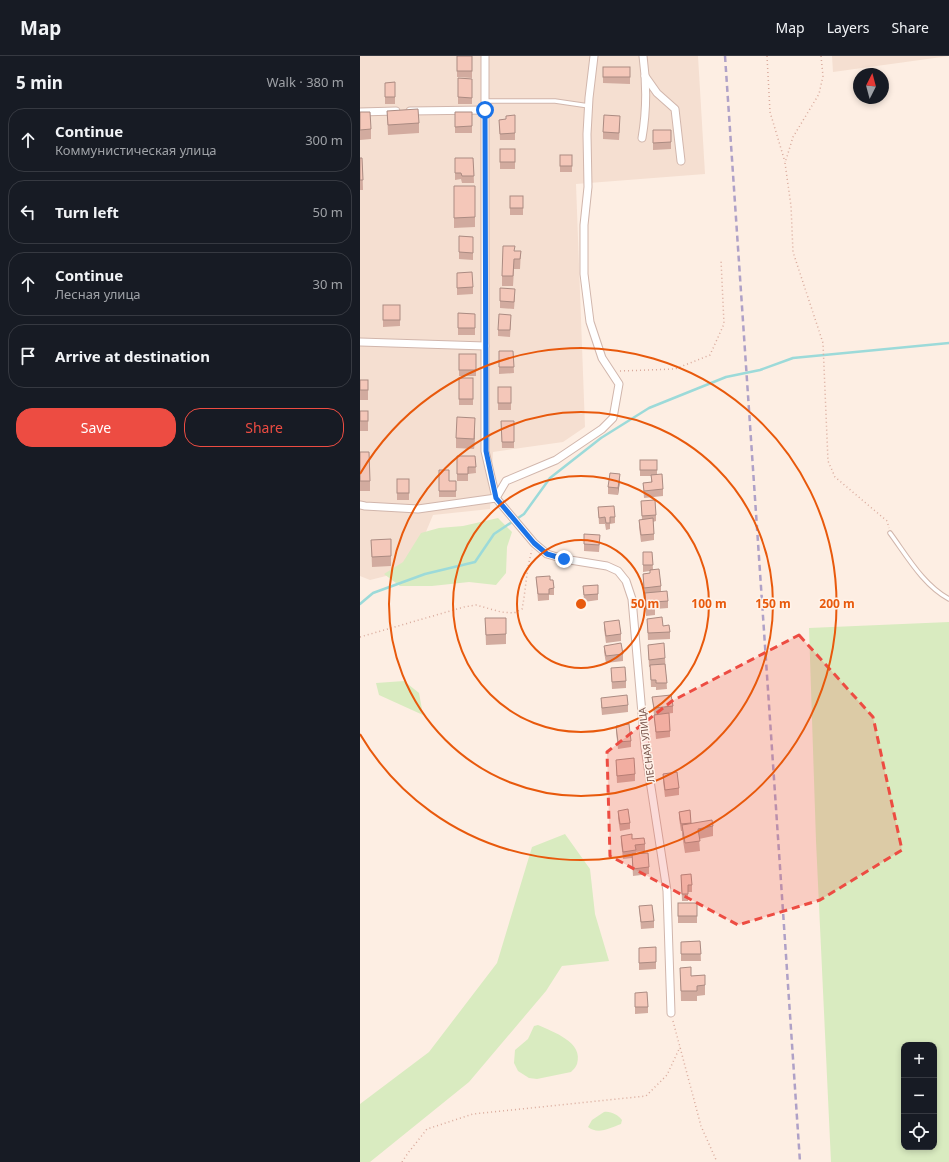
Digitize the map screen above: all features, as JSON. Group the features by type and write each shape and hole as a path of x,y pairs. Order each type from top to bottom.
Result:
{"street":[{"path":"485,56 486,451 496,498"},
{"path":"496,498 506,481 556,460 602,428 613,418 619,384 602,358 590,322 584,274 584,226 588,187 588,106 594,56"},
{"path":"642,138 646,102 643,56"},
{"path":"645,76 657,93 675,109 681,161"},
{"path":"360,112 485,110"},
{"path":"360,342 485,346"},
{"path":"360,505 418,509 496,498"},
{"name":"ЛЕСНАЯ УЛИЦА","path":"496,498 534,543 547,554 564,559 607,566 618,571 626,581 632,599 645,748 667,891 671,1012"}],"lane":[{"path":"485,101 555,101 588,106"},
{"path":"890,533 927,583 949,599"}],"path":[{"path":"767,56 770,112 785,163 791,206 793,252 823,343 828,460 835,477 886,521 890,533"},
{"path":"785,163 793,137 819,94 823,76 821,56"},
{"path":"610,372 675,369 710,355 724,324 721,260"},
{"path":"360,637 464,607 476,605 502,612 514,613 522,609 526,575 534,543"},
{"path":"671,1012 701,1126 717,1162"},
{"path":"402,1162 427,1129 473,1114 646,1096 667,1075 680,1047"}],"highlighted area":[{"path":"799,635 873,717 902,850 820,900 738,925 610,856 607,752 672,701"}],"shaded area":[{"path":"360,56 698,56 705,174 576,184 585,427 563,442 493,452 490,509 433,515 410,570 370,580 360,576"},
{"path":"832,56 949,56 853,68 853,69 833,72"}],"green space":[{"path":"498,518 512,532 507,547 506,573 496,585 469,582 432,586 400,586 384,574 403,562 421,533 439,528 463,526"},
{"path":"949,622 949,1162 831,1162 816,841 809,628"},
{"path":"404,681 419,693 423,715 379,695 376,683"},
{"path":"565,834 590,869 595,914 609,961 562,966 546,991 469,1082 370,1162 360,1162 360,1104 429,1052 497,963 532,847"},
{"path":"538,1025 559,1035 572,1044 578,1056 577,1064 571,1072 537,1079 529,1078 518,1071 514,1063 515,1050 528,1039 534,1026"},
{"path":"604,1112 609,1112 616,1115 622,1120 621,1124 600,1131 588,1127 592,1120"}],"building":[{"path":"457,56 472,56 472,71 457,71"},
{"path":"603,67 630,67 630,77 603,77"},
{"path":"458,78 472,79 472,98 458,97"},
{"path":"395,82 395,97 385,97 385,83"},
{"path":"418,109 419,123 388,125 387,111"},
{"path":"360,112 370,112 371,129 360,130"},
{"path":"455,112 472,112 472,126 455,127"},
{"path":"515,115 515,133 500,134 499,120 506,119 506,116"},
{"path":"604,115 620,116 619,133 603,132"},
{"path":"653,130 671,130 671,142 653,143"},
{"path":"500,149 515,149 515,162 500,162"},
{"path":"560,155 572,155 572,166 560,166"},
{"path":"360,158 362,158 363,180 360,180"},
{"path":"455,158 473,158 474,176 462,176 461,173 455,173"},
{"path":"454,186 475,186 475,217 454,218"},
{"path":"510,196 523,196 523,208 510,208"},
{"path":"459,236 473,237 473,253 459,252"},
{"path":"503,246 515,246 514,251 521,251 520,259 514,259 513,276 502,276"},
{"path":"472,272 473,287 457,288 457,273"},
{"path":"500,288 515,289 514,302 500,301"},
{"path":"383,305 400,305 400,320 383,320"},
{"path":"458,313 475,314 475,328 458,328"},
{"path":"499,314 511,315 510,330 498,330"},
{"path":"499,351 513,351 514,367 499,367"},
{"path":"459,354 476,354 476,370 459,370"},
{"path":"459,378 473,378 473,399 459,399"},
{"path":"360,380 368,380 368,390 360,390"},
{"path":"498,387 511,387 511,403 498,403"},
{"path":"360,411 368,411 368,421 360,421"},
{"path":"457,417 475,418 474,439 456,438"},
{"path":"501,421 514,421 514,442 502,442"},
{"path":"360,452 369,452 370,481 360,481"},
{"path":"457,456 475,456 476,467 468,467 468,474 457,474"},
{"path":"640,460 657,460 657,470 640,470"},
{"path":"439,470 449,470 449,481 456,481 456,491 439,491"},
{"path":"610,473 620,474 618,488 608,487"},
{"path":"662,474 663,489 644,491 643,483 652,482 651,475"},
{"path":"397,479 409,479 409,493 397,493"},
{"path":"655,500 656,515 642,516 641,501"},
{"path":"614,506 615,517 610,517 610,523 606,523 605,517 599,518 598,507"},
{"path":"653,518 654,534 641,535 639,520"},
{"path":"584,534 600,535 599,545 584,544"},
{"path":"391,539 391,556 372,557 371,540"},
{"path":"643,552 652,552 653,565 643,565"},
{"path":"659,569 661,586 644,588 643,574 650,573 650,570"},
{"path":"550,576 550,580 553,580 554,588 549,589 549,594 538,594 536,577"},
{"path":"598,585 598,594 584,595 583,586"},
{"path":"667,591 668,601 654,602 655,608 646,609 645,593"},
{"path":"662,617 663,626 669,625 670,632 648,633 647,619"},
{"path":"485,618 506,618 506,634 486,635"},
{"path":"619,620 621,634 606,636 604,622"},
{"path":"621,643 623,654 606,656 604,646"},
{"path":"664,643 665,658 649,660 648,645"},
{"path":"665,664 667,683 656,683 656,680 651,680 650,665"},
{"path":"625,667 626,681 612,682 611,668"},
{"path":"627,695 628,705 602,708 601,698"},
{"path":"671,695 673,706 654,708 652,697"},
{"path":"669,713 670,731 656,732 654,715"},
{"path":"629,724 631,741 618,742 616,726"},
{"path":"634,758 635,774 617,776 616,760"},
{"path":"677,772 679,788 665,790 663,774"},
{"path":"628,809 630,823 620,824 618,811"},
{"path":"690,810 691,823 681,824 679,812"},
{"path":"712,820 713,826 698,829 700,841 685,843 682,825"},
{"path":"632,834 632,839 644,838 645,844 635,845 636,850 623,852 621,836"},
{"path":"648,853 649,867 633,869 632,854"},
{"path":"691,874 692,885 688,885 688,894 682,894 681,875"},
{"path":"678,903 697,903 697,916 678,916"},
{"path":"652,905 654,921 641,922 639,906"},
{"path":"700,941 701,954 681,954 681,942"},
{"path":"656,947 656,962 639,963 639,948"},
{"path":"691,967 691,976 705,975 705,985 697,986 697,991 681,991 680,968"},
{"path":"647,992 648,1007 635,1007 635,993"}],"waterway":[{"path":"360,604 373,593 425,574 475,562 494,534 524,514 550,478 601,438 649,408 726,377 760,370 793,358 949,343"}],"railway":[{"path":"725,56 800,1162"}],"route":[{"path":"485,110 486,451 496,498 534,543 547,554 564,559"}]}
